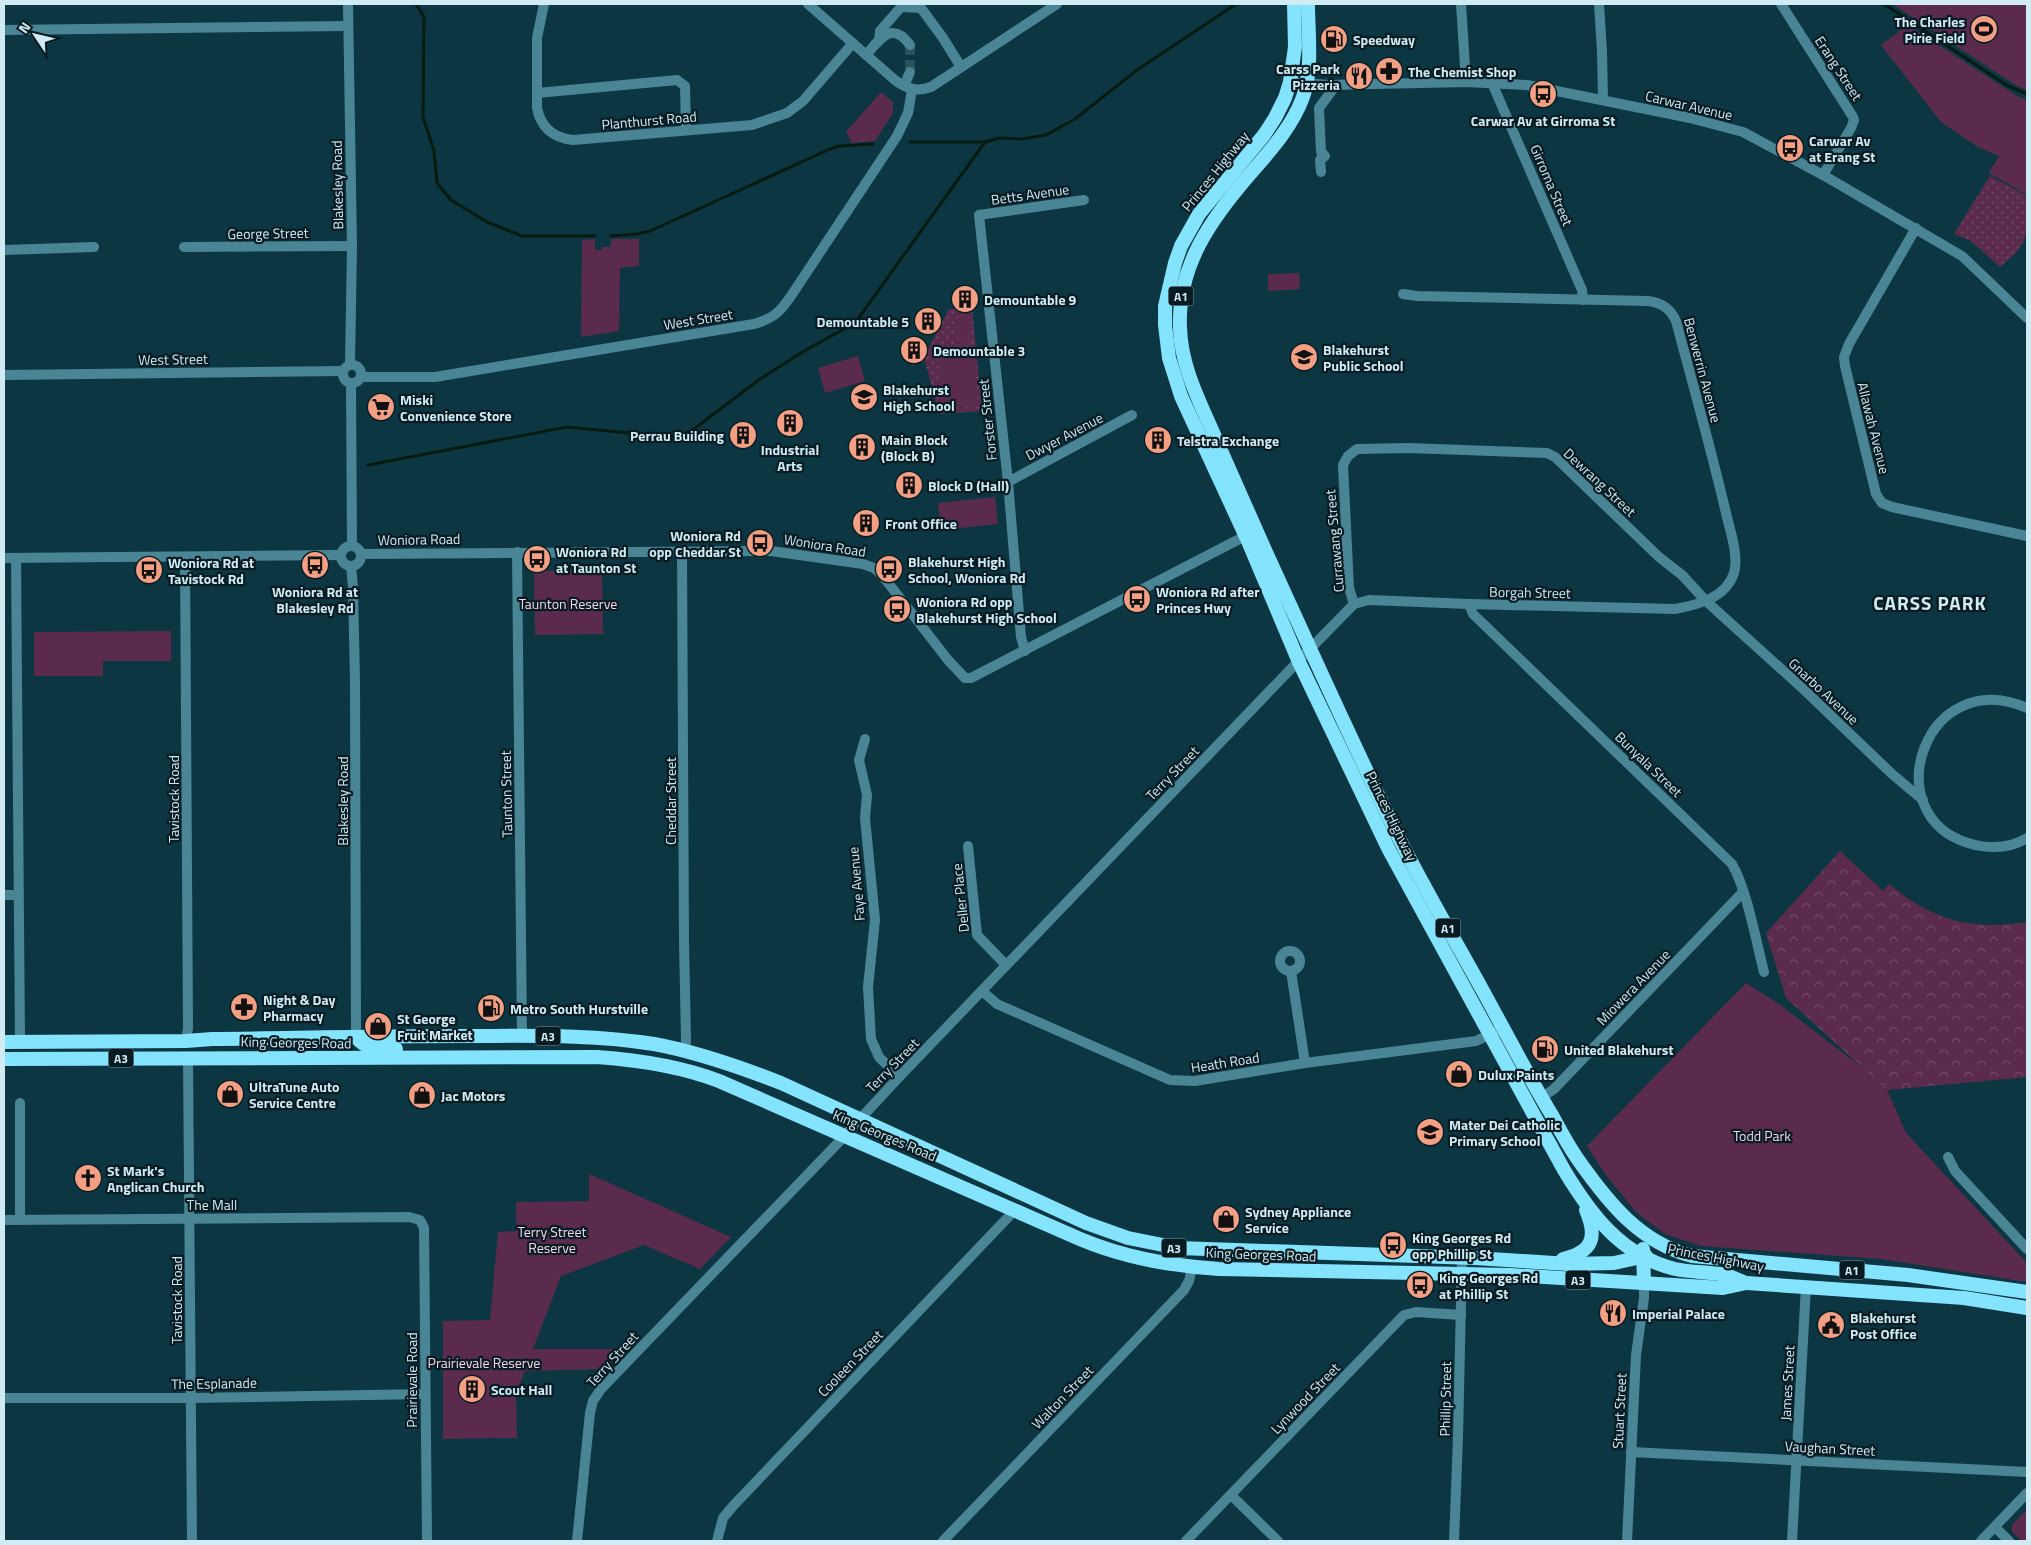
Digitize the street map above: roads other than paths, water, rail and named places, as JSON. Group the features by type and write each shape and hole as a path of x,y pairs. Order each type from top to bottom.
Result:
{"highway":[{"name":"Princes Highway","path":"1294,4 1295,47 1290,82 1275,118 1264,135 1204,207 1190,228 1175,263 1165,306 1165,325 1170,358 1181,396 1310,649 1402,842 1541,1098 1581,1163 1622,1214 1644,1236 1676,1252 1692,1256 1908,1275 2027,1292"},
{"name":"Princes Highway","path":"1308,4 1306,84 1298,109 1279,140 1227,202 1203,235 1189,265 1180,302 1180,330 1188,375 1251,533 1298,662 1389,850 1490,1036 1580,1197 1602,1225 1623,1244 1642,1257 1674,1268 1722,1274 1746,1283 1964,1298 2027,1308"},
{"name":"King Georges Road","path":"4,1042 186,1041 356,1037 522,1036 611,1038 685,1051 736,1065 781,1083 1086,1223 1128,1238 1166,1246 1221,1250 1462,1257 1569,1264 1614,1263 1676,1252"},
{"path":"324,1057 352,1044 356,1037 361,1043 370,1048 399,1049 413,1057"},
{"name":"King Georges Road","path":"4,1059 597,1057 673,1066 719,1081 1101,1248 1148,1261 1192,1268 1462,1276 1512,1275 1723,1288 1746,1283"},
{"path":"1550,1262 1578,1255 1584,1250 1591,1237 1590,1223 1580,1197"},
{"path":"1644,1236 1642,1257 1644,1283"}],"street":[{"name":"Blakesley Road","path":"347,368 352,246 348,4"},
{"name":"Planthurst Road","path":"544,4 537,38 537,108 542,123 550,132 564,139 573,140 752,124 787,113 803,101 853,43"},
{"path":"808,4 866,55 908,88 920,90 931,87 1056,4"},
{"path":"1461,4 1466,82"},
{"path":"1599,4 1603,100"},
{"name":"Erang Street","path":"1780,4 1854,120 1823,174"},
{"path":"879,41 880,30 901,7 921,8 960,67"},
{"path":"4,30 348,26"},
{"path":"866,55 886,33 893,32 905,38 910,44"},
{"name":"West Street","path":"361,377 435,377 754,324 774,316 782,309 793,293 897,136 908,113 910,72"},
{"path":"537,93 677,80 685,86 686,130"},
{"name":"Carwar Avenue","path":"1290,82 1336,85 1466,82 1534,86 1743,132 1823,174 1962,256 2027,318"},
{"name":"Girroma Street","path":"1492,83 1582,290 1583,300"},
{"path":"1321,172 1320,160 1325,156 1321,152 1319,108 1336,85"},
{"name":"Betts Avenue","path":"979,215 1084,200"},
{"name":"Forster Street","path":"979,215 1008,482 1021,637 1025,651"},
{"name":"Allawah Avenue","path":"1916,228 1849,344 1844,361 1876,494 1882,503 1892,507 2027,536"},
{"name":"George Street","path":"184,248 352,246"},
{"path":"4,250 94,247"},
{"name":"Benwerrin Avenue","path":"1403,294 1417,296 1654,302 1669,309 1676,321 1720,488 1735,556 1736,566 1729,582 1723,590 1706,601"},
{"path":"347,368 359,368 361,377 357,382 351,384 344,380 347,368"},
{"name":"West Street","path":"4,375 347,368"},
{"path":"351,384 352,545"},
{"name":"Dwyer Avenue","path":"1008,482 1132,415"},
{"name":"Dewrang Street","path":"1357,449 1408,448 1547,453 1555,457 1659,557 1682,575 1706,601"},
{"name":"Currawang Street","path":"1310,649 1354,604 1349,588 1343,465 1348,456 1357,449"},
{"name":"Woniora Road","path":"362,554 771,551 868,565 882,575 948,660 965,678 976,676 1251,533"},
{"path":"352,545 359,548 362,554 359,563 351,566 345,563 341,555 344,549 352,545"},
{"name":"Cheddar Street","path":"682,551 685,1051"},
{"name":"Taunton Street","path":"517,552 522,1036"},
{"path":"4,558 341,555"},
{"name":"Tavistock Road","path":"185,557 188,1028 186,1041"},
{"path":"16,558 20,1042"},
{"name":"Blakesley Road","path":"351,566 355,681 356,1037"},
{"name":"Borgah Street","path":"1354,604 1369,600 1675,609 1706,601"},
{"name":"Gnarbo Avenue","path":"1706,601 1800,686 1892,774 1923,800"},
{"name":"Bunyala Street","path":"1469,604 1473,614 1732,864 1737,872 1743,892 1764,972"},
{"name":"Terry Street","path":"577,1541 590,1413 599,1392 1310,649"},
{"name":"Gnarbo Avenue","path":"2027,708 2004,700 1981,700 1961,707 1942,720 1928,739 1921,758 1919,780 1923,800 1934,820 1944,830 1964,842 1978,846 2000,847 2011,845 2027,838"},
{"name":"Faye Avenue","path":"865,740 859,760 867,795 865,818 875,920 868,987 871,1039 879,1057 899,1077"},
{"name":"Deller Place","path":"968,846 976,935 1006,966"},
{"name":"Miowera Avenue","path":"1541,1098 1554,1089 1743,892"},
{"path":"4,895 18,895"},
{"path":"1290,971 1305,1063"},
{"name":"Heath Road","path":"982,992 997,1004 1170,1080 1195,1081 1305,1063 1476,1041 1490,1036 1503,1028"},
{"name":"Tavistock Road","path":"188,1058 192,1541"},
{"path":"20,1103 20,1220"},
{"path":"1948,1157 1955,1171 2027,1249"},
{"name":"Cooleen Street","path":"717,1541 723,1518 733,1506 1014,1211"},
{"name":"The Mall","path":"4,1220 409,1217 420,1220"},
{"name":"Prairievale Road","path":"420,1220 424,1228 427,1541"},
{"name":"Phillip Street","path":"1454,1541 1462,1257"},
{"name":"Walton Street","path":"943,1541 1184,1290 1189,1281 1192,1268"},
{"name":"Stuart Street","path":"1627,1541 1636,1355 1644,1298 1644,1283"},
{"name":"James Street","path":"1792,1541 1806,1286"},
{"name":"Lynwood Street","path":"1186,1541 1404,1315 1416,1312 1461,1315"},
{"name":"The Esplanade","path":"4,1398 190,1398 425,1394"},
{"name":"Vaughan Street","path":"1631,1452 2027,1472"},
{"path":"1981,1541 2027,1493"},
{"path":"1231,1495 1278,1541"},
{"path":"1994,1527 2009,1541"}],"waterway":[{"path":"416,4 424,17 423,117 434,151 437,183 451,200 487,222 522,236 595,236"},
{"path":"910,142 985,142 1000,138 1021,139 1046,135 1075,119 1137,70 1236,4"},
{"path":"1884,4 2008,86 2027,94"},
{"path":"368,465 567,427 672,437 690,432 760,379 804,351 855,323 985,142"},
{"path":"611,236 650,231 830,149 839,146 873,144"}],"tunnel":[{"path":"910,45 910,72"}],"place":[{"name":"The Charles Pirie Field","path":"1984,29"},
{"name":"Speedway","path":"1334,39"},
{"name":"The Chemist Shop","path":"1389,71"},
{"name":"Carss Park Pizzeria","path":"1359,76"},
{"name":"Carwar Av at Girroma St","path":"1543,94"},
{"name":"Carwar Av at Erang St","path":"1790,148"},
{"name":"Demountable 9","path":"965,299"},
{"name":"Demountable 5","path":"928,321"},
{"name":"Demountable 3","path":"914,350"},
{"name":"Blakehurst Public School","path":"1304,357"},
{"name":"Blakehurst High School","path":"864,397"},
{"name":"Miski Convenience Store","path":"381,407"},
{"name":"Industrial Arts","path":"790,423"},
{"name":"Perrau Building","path":"743,435"},
{"name":"Telstra Exchange","path":"1158,440"},
{"name":"Main Block (Block B)","path":"862,447"},
{"name":"Block D (Hall)","path":"909,485"},
{"name":"Front Office","path":"866,523"},
{"name":"Woniora Rd opp Cheddar St","path":"760,543"},
{"name":"Woniora Rd at Taunton St","path":"537,559"},
{"name":"Woniora Rd at Blakesley Rd","path":"315,565"},
{"name":"Blakehurst High School, Woniora Rd","path":"889,569"},
{"name":"Woniora Rd at Tavistock Rd","path":"149,570"},
{"name":"Woniora Rd after Princes Hwy","path":"1137,599"},
{"name":"Woniora Rd opp Blakehurst High School","path":"897,609"},
{"name":"Night & Day Pharmacy","path":"244,1007"},
{"name":"Metro South Hurstville","path":"491,1008"},
{"name":"St George Fruit Market","path":"378,1026"},
{"name":"United Blakehurst","path":"1545,1049"},
{"name":"Dulux Paints","path":"1459,1074"},
{"name":"UltraTune Auto Service Centre","path":"230,1094"},
{"name":"Jac Motors","path":"422,1095"},
{"name":"Mater Dei Catholic Primary School","path":"1430,1132"},
{"name":"St Mark's Anglican Church","path":"88,1178"},
{"name":"Sydney Appliance Service","path":"1226,1219"},
{"name":"King Georges Rd opp Phillip St","path":"1393,1245"},
{"name":"King Georges Rd at Phillip St","path":"1420,1285"},
{"name":"Imperial Palace","path":"1613,1313"},
{"name":"Blakehurst Post Office","path":"1831,1325"},
{"name":"Scout Hall","path":"472,1389"}],"district":[{"name":"CARSS PARK","path":"1930,602"}],"park label":[{"name":"Taunton Reserve","path":"568,603"},
{"name":"Todd Park","path":"1762,1135"},
{"name":"Terry Street Reserve","path":"552,1240"},
{"name":"Prairievale Reserve","path":"484,1362"}]}
